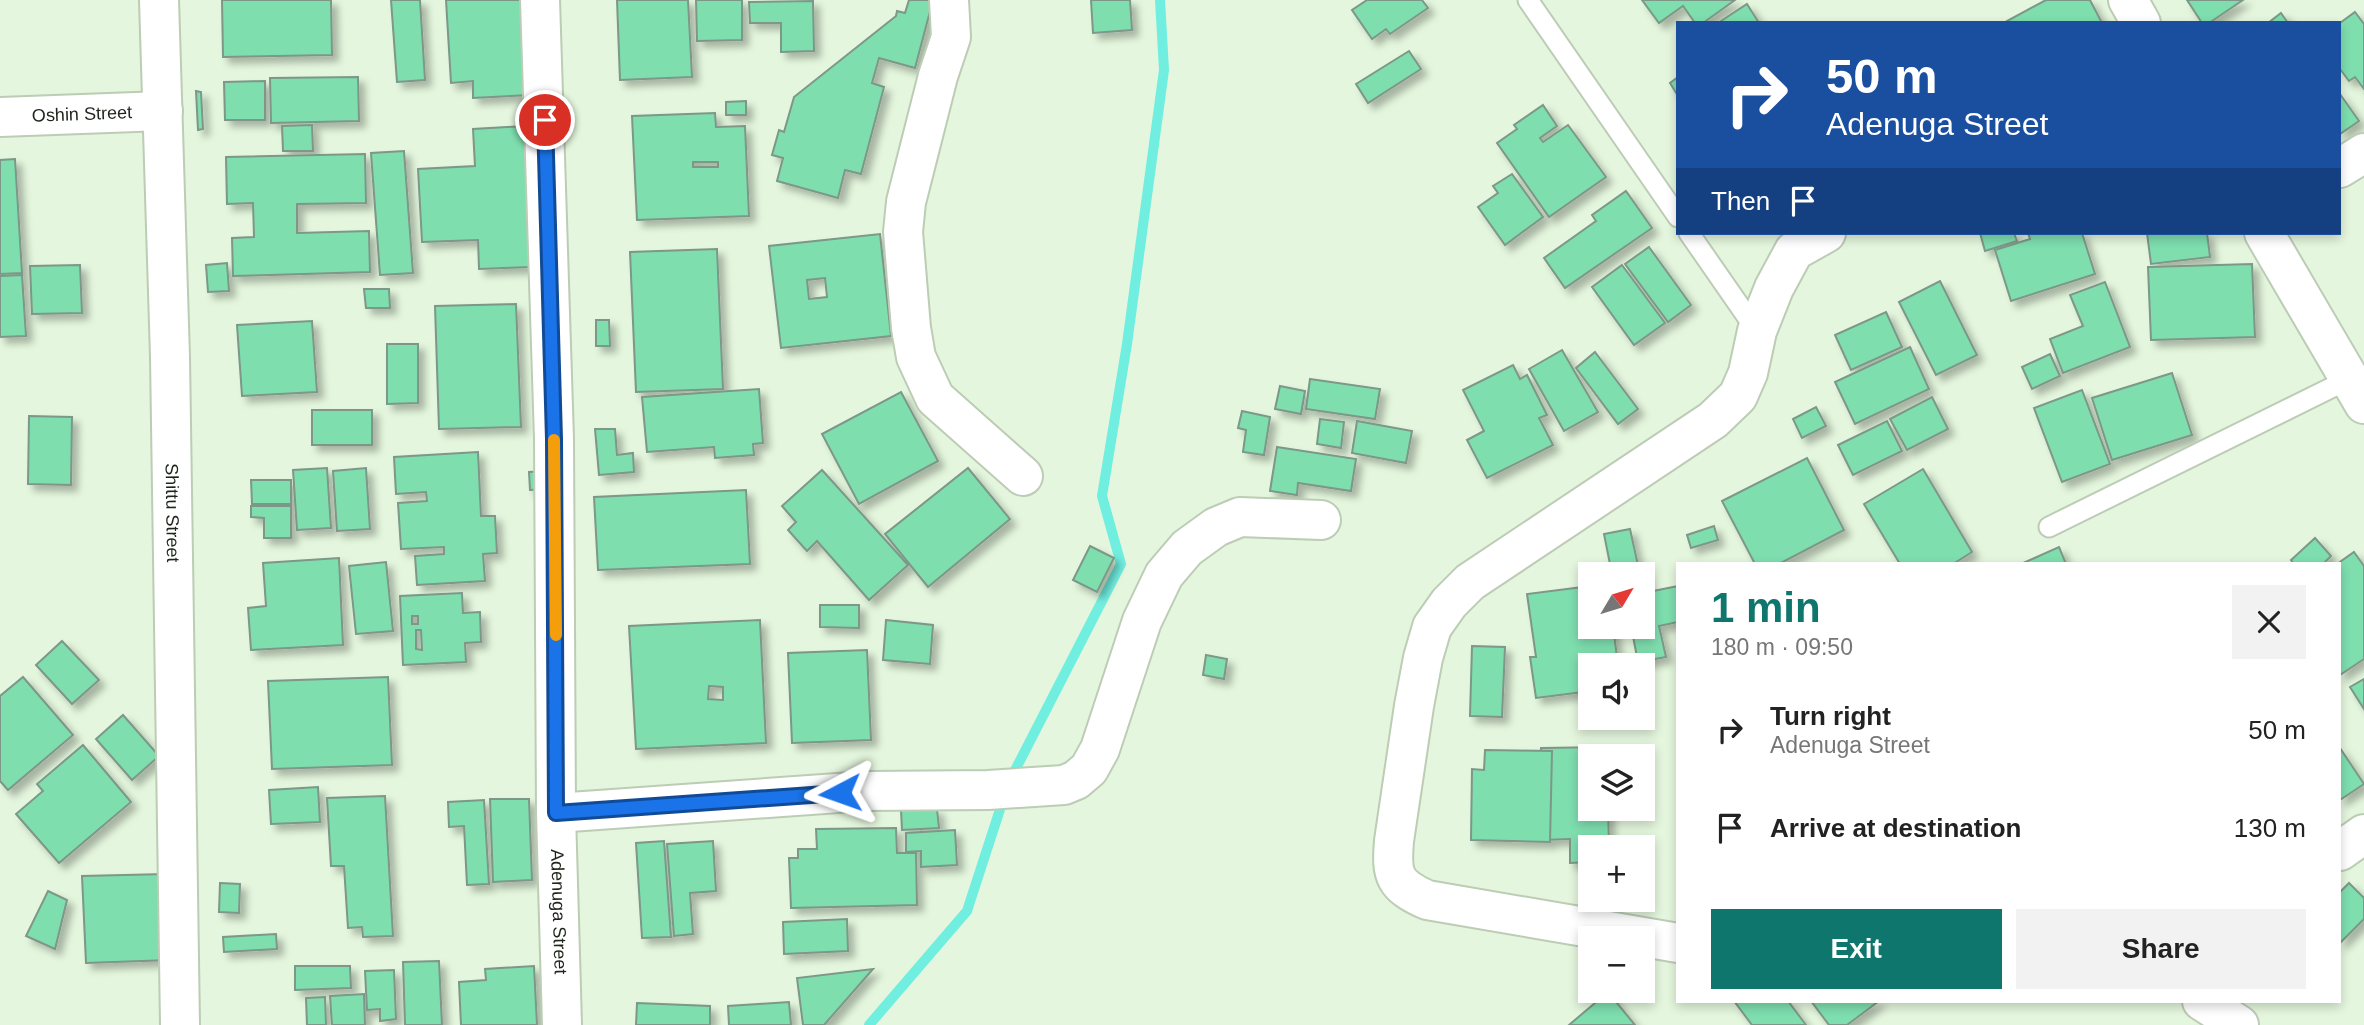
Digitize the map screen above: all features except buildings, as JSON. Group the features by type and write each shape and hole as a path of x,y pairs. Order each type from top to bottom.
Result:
{"street":[{"name":"Shittu Street","path":"159,0 170,357 180,1025"},
{"name":"Adenuga Street","path":"540,0 554,439 556,813 562,1025"},
{"path":"949,0 951,37 938,76 906,202 903,232 911,328 916,357 935,398 1023,476"},
{"path":"2128,0 2140,21"},
{"name":"Oshin Street","path":"0,117 163,111"},
{"path":"2341,167 2364,153"},
{"path":"1676,943 1427,900 1409,892 1398,881 1392,865 1394,841 1423,658 1432,627 1449,603 1470,582 1713,420 1738,396 1748,373 1757,331 1774,288 1794,251 1822,235"},
{"path":"2265,235 2357,392"},
{"path":"556,813 866,791 988,790 1064,785 1076,780 1088,769 1100,749 1142,621 1164,575 1187,548 1216,527 1240,517 1321,520"},
{"path":"2341,850 2364,834"},
{"path":"2205,1003 2239,1025"}],"lane":[{"path":"1528,0 1676,214"},
{"path":"1690,235 1757,331"},
{"path":"2049,527 2357,392"}],"waterway":[{"path":"1009,782 1121,564 1102,496 1127,344 1164,70 1160,0"},
{"path":"869,1025 967,911 1004,797"}],"slow traffic":[{"path":"554,440 556,635"}],"route":[{"path":"545,120 554,439 556,813 840,793"}]}
